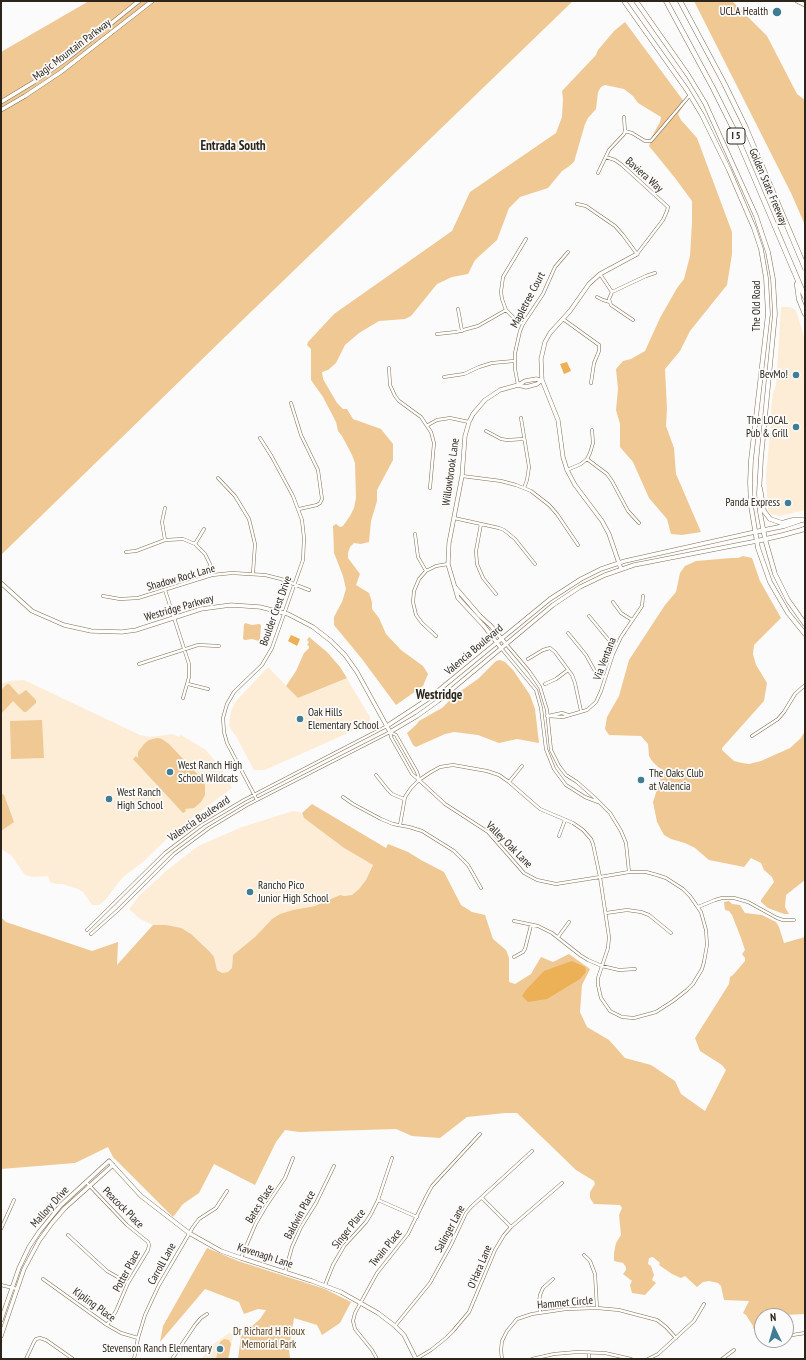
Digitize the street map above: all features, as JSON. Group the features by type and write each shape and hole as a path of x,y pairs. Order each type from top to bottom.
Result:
{"highway":[{"name":"Golden State Freeway","path":"666,1 734,130 805,297"},
{"name":"Golden State Freeway","path":"680,1 724,83 748,132 805,268"},
{"path":"796,276 800,299 805,314"}],"main road":[{"name":"The Old Road","path":"624,1 690,95 714,138 754,228 761,249 768,298 767,323 751,460 751,506 756,541 765,570 788,613 805,634"},
{"name":"The Old Road","path":"636,1 688,75 705,103 756,216 768,252 773,279 775,314 760,458 759,501 764,539 769,557 788,600 805,624"},
{"path":"759,483 764,511 770,519 782,523 804,519"},
{"name":"Valencia Boulevard","path":"755,532 784,526 804,519"},
{"name":"Valencia Boulevard","path":"756,541 805,529"}],"street":[{"name":"Magic Mountain Parkway","path":"1,102 34,82 68,58 139,1"},
{"name":"Magic Mountain Parkway","path":"1,110 61,72 152,1"},
{"path":"797,1 805,5"},
{"path":"625,131 632,133 648,142 651,141 690,95"},
{"path":"598,174 609,150 625,131 624,117"},
{"name":"Baviera Way","path":"606,157 615,160 622,165 668,207 661,223 637,254"},
{"path":"577,204 586,206 615,226 637,254 600,274 589,284 563,319 550,333 542,350 542,380 558,420 563,456 567,470 575,485 602,521 609,534 621,569"},
{"path":"523,324 515,319 506,310 500,292 503,277 526,239"},
{"name":"Mapletree Court","path":"518,385 514,361 517,338 523,324 542,294 554,267 568,252"},
{"path":"633,320 611,305 609,299 612,292 655,273"},
{"path":"600,274 612,292"},
{"path":"598,297 610,302"},
{"path":"458,309 462,331"},
{"path":"437,334 462,331 478,326 506,310"},
{"path":"563,319 599,345 599,351 594,363 591,383"},
{"path":"444,377 464,374 492,363 514,361"},
{"path":"389,368 390,385 395,396 399,401 421,416 428,425 434,443 430,488"},
{"name":"Willowbrook Lane","path":"501,648 484,626 460,601 456,594 448,564 448,543 462,476 465,436 469,422 479,405 492,395 507,387 518,385 525,381 536,379 542,380"},
{"path":"291,404 301,435 318,470 322,499 318,505 299,510"},
{"path":"428,425 438,420 450,418 469,422"},
{"path":"521,418 529,467 528,480 524,488"},
{"path":"567,470 576,467 587,459 593,443 592,430"},
{"path":"486,431 507,440 524,439"},
{"name":"Boulder Crest Drive","path":"257,800 227,743 224,732 223,718 227,704 234,692 260,667 272,648 302,560 304,549 303,527 299,510 272,457 260,438"},
{"path":"587,459 601,469 610,478 628,511 639,523"},
{"path":"462,476 501,481 524,488 539,496 557,514 578,545"},
{"path":"218,478 235,496 249,518 255,544 253,574"},
{"path":"165,508 162,522 165,540"},
{"path":"454,518 499,528 510,534 535,564"},
{"path":"481,524 476,551 477,564 483,578 496,594"},
{"path":"195,544 204,529"},
{"name":"Valencia Boulevard","path":"87,930 153,864 180,841 215,817 254,795 404,716 439,691 550,598 565,588 591,574 619,562 755,532"},
{"path":"415,534 418,557 426,571"},
{"path":"126,552 136,551 165,540 183,539 195,544 208,558 212,575"},
{"name":"Valencia Boulevard","path":"91,934 118,910 174,854 219,821 407,722 443,697 563,598 593,581 621,569 756,541"},
{"path":"436,636 419,620 414,609 414,591 416,585 426,571 436,566 448,564"},
{"name":"Shadow Rock Lane","path":"103,596 129,599 138,598 212,575 232,573 274,577 309,590"},
{"name":"Westridge Parkway","path":"1,583 19,600 45,618 77,629 102,632 122,632 150,626 201,609 231,605 260,606 284,613 313,627 331,641 345,655 357,672 390,732"},
{"name":"Willowbrook Lane","path":"455,587 506,644"},
{"path":"165,590 185,650 190,671 188,684 183,698"},
{"name":"Via Ventana","path":"542,717 562,713 569,715 582,712 587,710 596,702 617,644 642,606 643,596"},
{"path":"613,602 621,613 632,620"},
{"path":"589,616 608,639 617,644"},
{"path":"568,632 586,655 596,673 605,677"},
{"path":"506,644 529,671 540,687 544,698 551,750 559,766 566,775 585,789 610,813 621,831 626,843 629,872"},
{"path":"138,664 198,645 219,646"},
{"path":"501,648 536,690 542,708 546,749 554,769 566,784 585,797 598,802"},
{"path":"528,659 542,650 550,648 555,652 575,683 582,712"},
{"path":"544,684 556,679 568,670"},
{"path":"188,684 208,689"},
{"path":"752,736 778,719 795,694 805,685"},
{"name":"Valley Oak Lane","path":"390,732 391,737 412,774 419,780 445,804 488,832 519,869 530,877 545,883 556,884 600,877 629,872 646,872 666,878 683,889 698,907 704,919 706,930 707,945 704,962 693,984 673,1001 656,1012 640,1017 629,1018 610,1011 599,993 598,978 608,948 609,937 600,877 591,839 578,826 540,809 509,782 493,772 453,765 440,768 419,780 410,788 404,799"},
{"name":"Valley Oak Lane","path":"390,732 396,736 417,772 419,780"},
{"path":"509,782 522,766"},
{"path":"376,775 392,794 404,799 400,825"},
{"path":"343,797 381,819 422,831 454,851 468,865 481,888"},
{"path":"559,836 565,820"},
{"path":"698,907 727,897 748,902 777,918 794,920"},
{"path":"606,913 626,910 641,912 649,916 671,933"},
{"path":"514,921 544,929 558,937 588,960 602,966 619,970 635,969"},
{"path":"558,937 569,922"},
{"path":"514,957 523,952 525,949 531,925"},
{"name":"Twain Place","path":"376,1359 372,1350 354,1329 354,1317 360,1303 377,1273 408,1234 432,1186 480,1134"},
{"name":"Salinger Lane","path":"395,1326 430,1283 451,1245 466,1213 532,1152"},
{"name":"Bates Place","path":"241,1258 256,1223 285,1178 293,1158"},
{"name":"Singer Place","path":"325,1286 333,1265 344,1246 366,1222 378,1200 392,1158"},
{"name":"Kavenagh Lane","path":"109,1161 141,1196 189,1233 221,1250 241,1258 341,1292 386,1318 404,1335 416,1359"},
{"name":"Mallory Drive","path":"1,1320 19,1268 29,1247 39,1232 61,1205 109,1161"},
{"path":"1,1336 30,1256 44,1233 65,1208 112,1165"},
{"name":"Baldwin Place","path":"285,1272 292,1247 300,1227 316,1203 334,1166"},
{"name":"Peacock Place","path":"86,1182 127,1225 148,1242 149,1245"},
{"name":"O'Hara Lane","path":"416,1359 431,1350 446,1338 469,1312 495,1250 512,1227 562,1183"},
{"name":"Carroll Lane","path":"134,1359 138,1338 145,1315 153,1297 196,1222 216,1208 227,1191"},
{"path":"482,1198 512,1227"},
{"path":"1,1229 14,1200"},
{"path":"378,1200 417,1217"},
{"path":"68,1235 107,1271 128,1283"},
{"name":"Potter Place","path":"107,1326 116,1311 128,1283 148,1250 149,1245"},
{"path":"584,1255 592,1265 595,1274 596,1308"},
{"path":"540,1313 540,1295 546,1285 553,1278"},
{"name":"Kipling Place","path":"43,1279 107,1326 121,1333 138,1338"},
{"path":"1,1285 17,1289"},
{"path":"648,1359 658,1354 694,1321 704,1304"},
{"name":"Hammet Circle","path":"502,1359 502,1341 510,1326 521,1317 572,1309 596,1308 626,1312 652,1318 662,1323 676,1338"},
{"path":"172,1359 195,1325 207,1314"},
{"path":"794,1335 805,1333"},
{"path":"26,1359 34,1342 38,1338 46,1340 69,1358 73,1359"},
{"path":"722,1359 734,1350"},
{"path":"532,1359 562,1353 589,1352 614,1354 631,1359"},
{"path":"589,1352 589,1359"}],"shaded area":[{"path":"781,307 790,307 796,310 805,340 805,510 780,516 771,514 768,509 766,475 771,410 773,393 776,385"},
{"path":"567,362 571,371 564,374 560,364"},
{"path":"291,635 300,639 297,646 288,641"},
{"name":"Oak Hills Elementary School","path":"268,667 298,698 347,678 370,717 370,721 364,726 265,770 254,770 229,726 231,711 236,701"},
{"name":"West Ranch High School","path":"24,680 140,735 150,737 172,734 179,737 181,735 206,750 221,768 232,788 176,830 143,862 123,877 105,900 99,905 92,905 83,892 78,889 50,882 48,876 32,877 25,875 11,855 1,849 1,684 10,681"},
{"name":"Rancho Pico Junior High School","path":"293,811 300,812 304,818 344,848 373,865 366,880 352,895 340,895 315,906 307,907 272,919 255,937 233,955 232,968 228,972 222,973 217,970 214,957 202,945 166,925 153,925 140,919 129,909 139,896 166,871 198,846 242,827"},
{"path":"572,961 585,967 586,972 580,979 547,999 528,1002 522,996 544,971"},
{"name":"Stevenson Ranch Elementary","path":"229,1333 233,1335 229,1359 202,1359 215,1343"}],"green space":[{"path":"89,1 573,1 1,555 1,52"},
{"path":"694,1 732,1 767,36 797,94 805,100 805,225 791,193"},
{"path":"625,22 685,103 678,114 681,120 697,138 732,232 732,254 727,285 690,331 680,351 665,369 667,409 666,426 674,448 676,474 701,532 682,535 671,534 667,519 649,498 633,462 620,447 620,424 616,410 618,389 616,369 623,361 631,359 645,351 660,318 677,288 684,279 690,256 692,201 649,146 651,138 660,122 661,117 638,103 633,96 624,89 605,85 601,87 598,92 596,109 585,124 574,162 562,171 548,188 520,197 509,208 497,240 475,260 468,274 452,277 437,284 411,316 405,319 379,321 359,333 345,345 336,363 328,370 322,372 323,379 337,403 343,409 347,409 353,419 381,429 393,444 393,460 377,490 377,501 371,521 369,542 361,544 354,543 350,547 348,558 360,574 356,585 369,593 372,602 372,609 379,618 386,634 401,650 423,666 428,674 423,686 396,705 362,659 334,625 334,617 342,602 346,589 343,576 334,553 333,526 336,524 340,527 343,526 354,508 356,498 355,463 338,431 336,422 323,397 311,380 311,349 307,345 308,342 334,314 452,231 470,192 556,133 562,117 562,91 596,55 598,50 614,31"},
{"name":"The Oaks Club at Valencia","path":"743,556 752,558 760,581 781,618 754,645 753,654 756,665 767,683 764,701 722,748 722,750 734,761 749,764 761,761 790,748 801,738 805,731 805,880 786,895 785,907 789,914 784,914 768,908 761,902 774,882 772,877 764,870 761,863 751,858 744,867 709,860 695,848 664,835 657,822 653,802 662,774 665,771 652,761 649,756 648,744 641,736 609,735 605,729 607,717 619,696 629,660 665,605 676,592 680,573 685,566 696,561 738,558"},
{"path":"245,623 261,625 259,641 243,639"},
{"path":"309,637 327,652 347,678 298,698 286,686 296,671 304,653 309,648 307,645 309,642 307,640"},
{"path":"500,660 505,662 513,670 530,695 535,709 539,743 517,739 499,743 478,735 454,732 445,734 416,747 413,745 407,733 419,721 442,708 455,695 478,679 496,661"},
{"path":"9,684 19,695 26,690 36,700 36,703 24,712 13,701 1,714 1,690"},
{"path":"42,720 44,758 11,759 10,721"},
{"path":"157,738 162,739 169,744 201,778 205,785 205,795 201,802 194,808 185,809 186,811 183,813 133,759 136,756 138,758 138,752 144,744 149,740"},
{"path":"1,793 4,795 14,822 1,831"},
{"path":"312,804 386,848 388,844 408,852 444,872 461,905 472,912 485,915 493,939 506,950 509,958 509,982 515,984 531,974 541,957 553,962 569,954 590,969 582,985 580,1012 587,1027 609,1040 625,1058 651,1065 675,1081 681,1094 705,1111 726,1070 722,1065 700,1051 695,1038 729,984 730,977 745,961 742,954 745,950 741,938 732,915 729,911 725,910 724,902 729,901 732,904 740,905 745,913 762,915 776,922 784,943 805,937 805,1314 794,1315 794,1308 754,1308 754,1329 746,1315 743,1313 749,1301 724,1300 721,1286 718,1283 709,1281 703,1282 697,1287 685,1276 681,1278 672,1274 659,1265 660,1263 653,1257 649,1258 648,1264 651,1266 654,1275 652,1280 656,1283 645,1295 632,1293 630,1285 632,1281 623,1274 626,1267 623,1263 614,1261 616,1243 621,1235 619,1215 622,1208 620,1205 594,1204 590,1198 590,1192 595,1184 594,1181 576,1170 517,1113 467,1117 440,1138 412,1136 396,1129 299,1132 285,1130 276,1142 255,1185 214,1164 199,1193 183,1204 173,1217 113,1157 108,1147 75,1163 1,1169 1,917 6,922 92,951 118,942 117,965 153,925 166,925 181,928 191,934 210,952 214,957 217,970 222,973 228,972 232,968 233,955 255,937 272,919 280,914 293,910 315,906 340,895 352,895 366,880 373,865 344,848 304,818 302,813"},
{"name":"Dr Richard H Rioux Memorial Park","path":"207,1248 238,1261 325,1289 351,1302 340,1323 322,1335 317,1325 294,1318 289,1348 290,1359 238,1359 241,1336 260,1319 266,1310 258,1309 244,1314 239,1302 205,1289 160,1342 163,1326"},
{"path":"224,1339 229,1340 231,1344 228,1359 216,1359 220,1342"}],"place":[{"name":"UCLA Health","path":"777,12"},
{"name":"BevMo!","path":"796,375"},
{"name":"The LOCAL Pub & Grill","path":"796,427"},
{"name":"Panda Express","path":"788,503"},
{"name":"Oak Hills Elementary School","path":"300,719"},
{"name":"West Ranch High School Wildcats","path":"170,772"},
{"name":"The Oaks Club at Valencia","path":"641,780"},
{"name":"West Ranch High School","path":"109,799"},
{"name":"Rancho Pico Junior High School","path":"250,892"},
{"name":"Stevenson Ranch Elementary","path":"220,1349"}],"district":[{"name":"Entrada South","path":"233,146"},
{"name":"Westridge","path":"439,695"}]}
